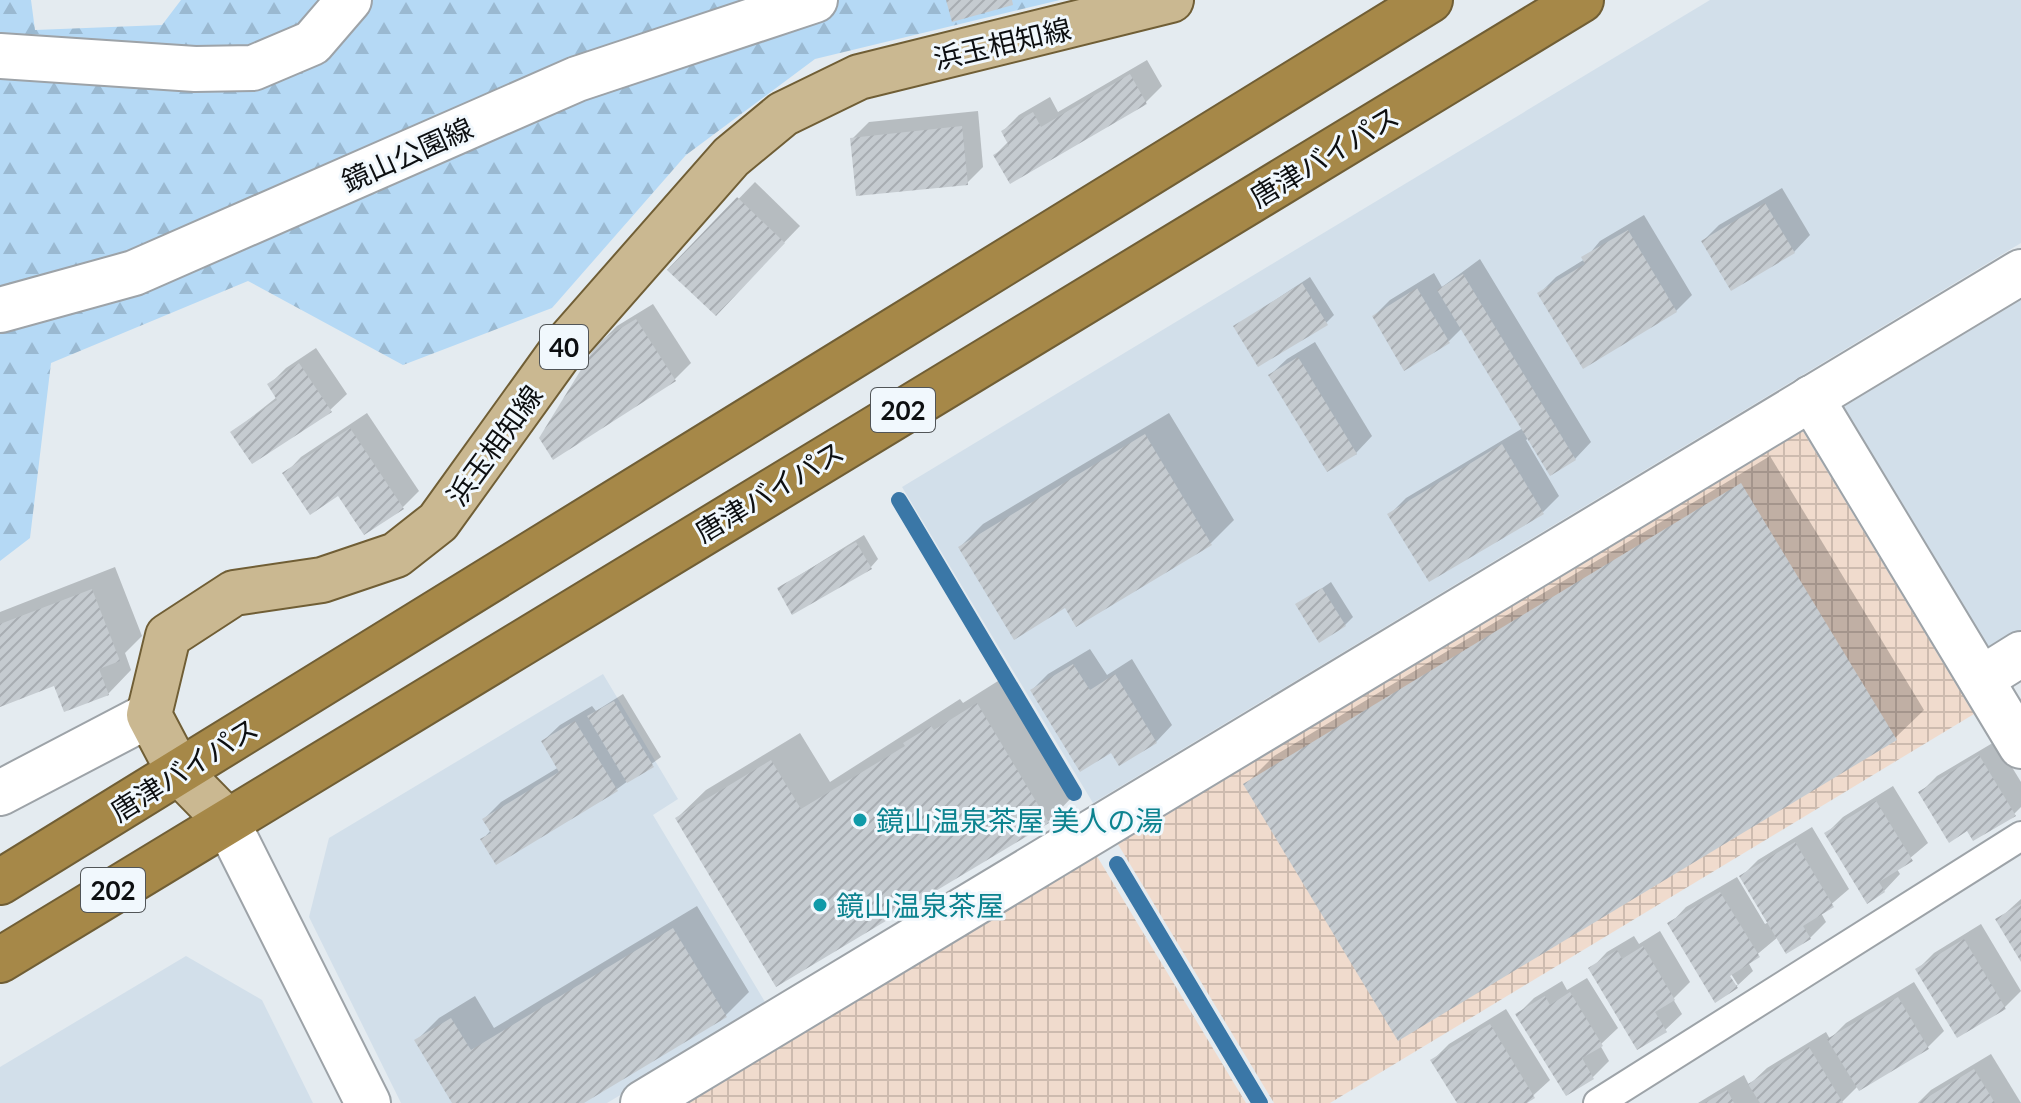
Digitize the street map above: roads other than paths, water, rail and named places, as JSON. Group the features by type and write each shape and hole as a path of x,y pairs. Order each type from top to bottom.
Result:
{"highway":[{"name":"唐津バイパス","path":"0,882 1430,0"},
{"name":"唐津バイパス","path":"0,960 1581,0"}],"main road":[{"name":"浜玉相知線","path":"149,715 168,636 234,593 322,580 396,555 438,522 564,347 731,157 783,114 859,77 1171,0"},
{"path":"149,715 179,772 226,820"}],"street":[{"path":"0,56 195,69 253,68 312,43 349,0"},
{"name":"鏡山公園線","path":"0,310 134,273 577,79 815,0"},
{"path":"643,1103 2021,272"},
{"path":"1811,398 2021,746"},
{"path":"1981,679 2021,654"},
{"path":"0,793 149,715"},
{"path":"226,820 368,1103"}],"lane":[{"path":"1598,1103 2021,836"}],"waterway":[{"path":"899,500 1074,793"},
{"path":"1117,864 1260,1103"}],"place":[{"name":"鏡山温泉茶屋 美人の湯","path":"860,820"},
{"name":"鏡山温泉茶屋","path":"820,905"}]}
